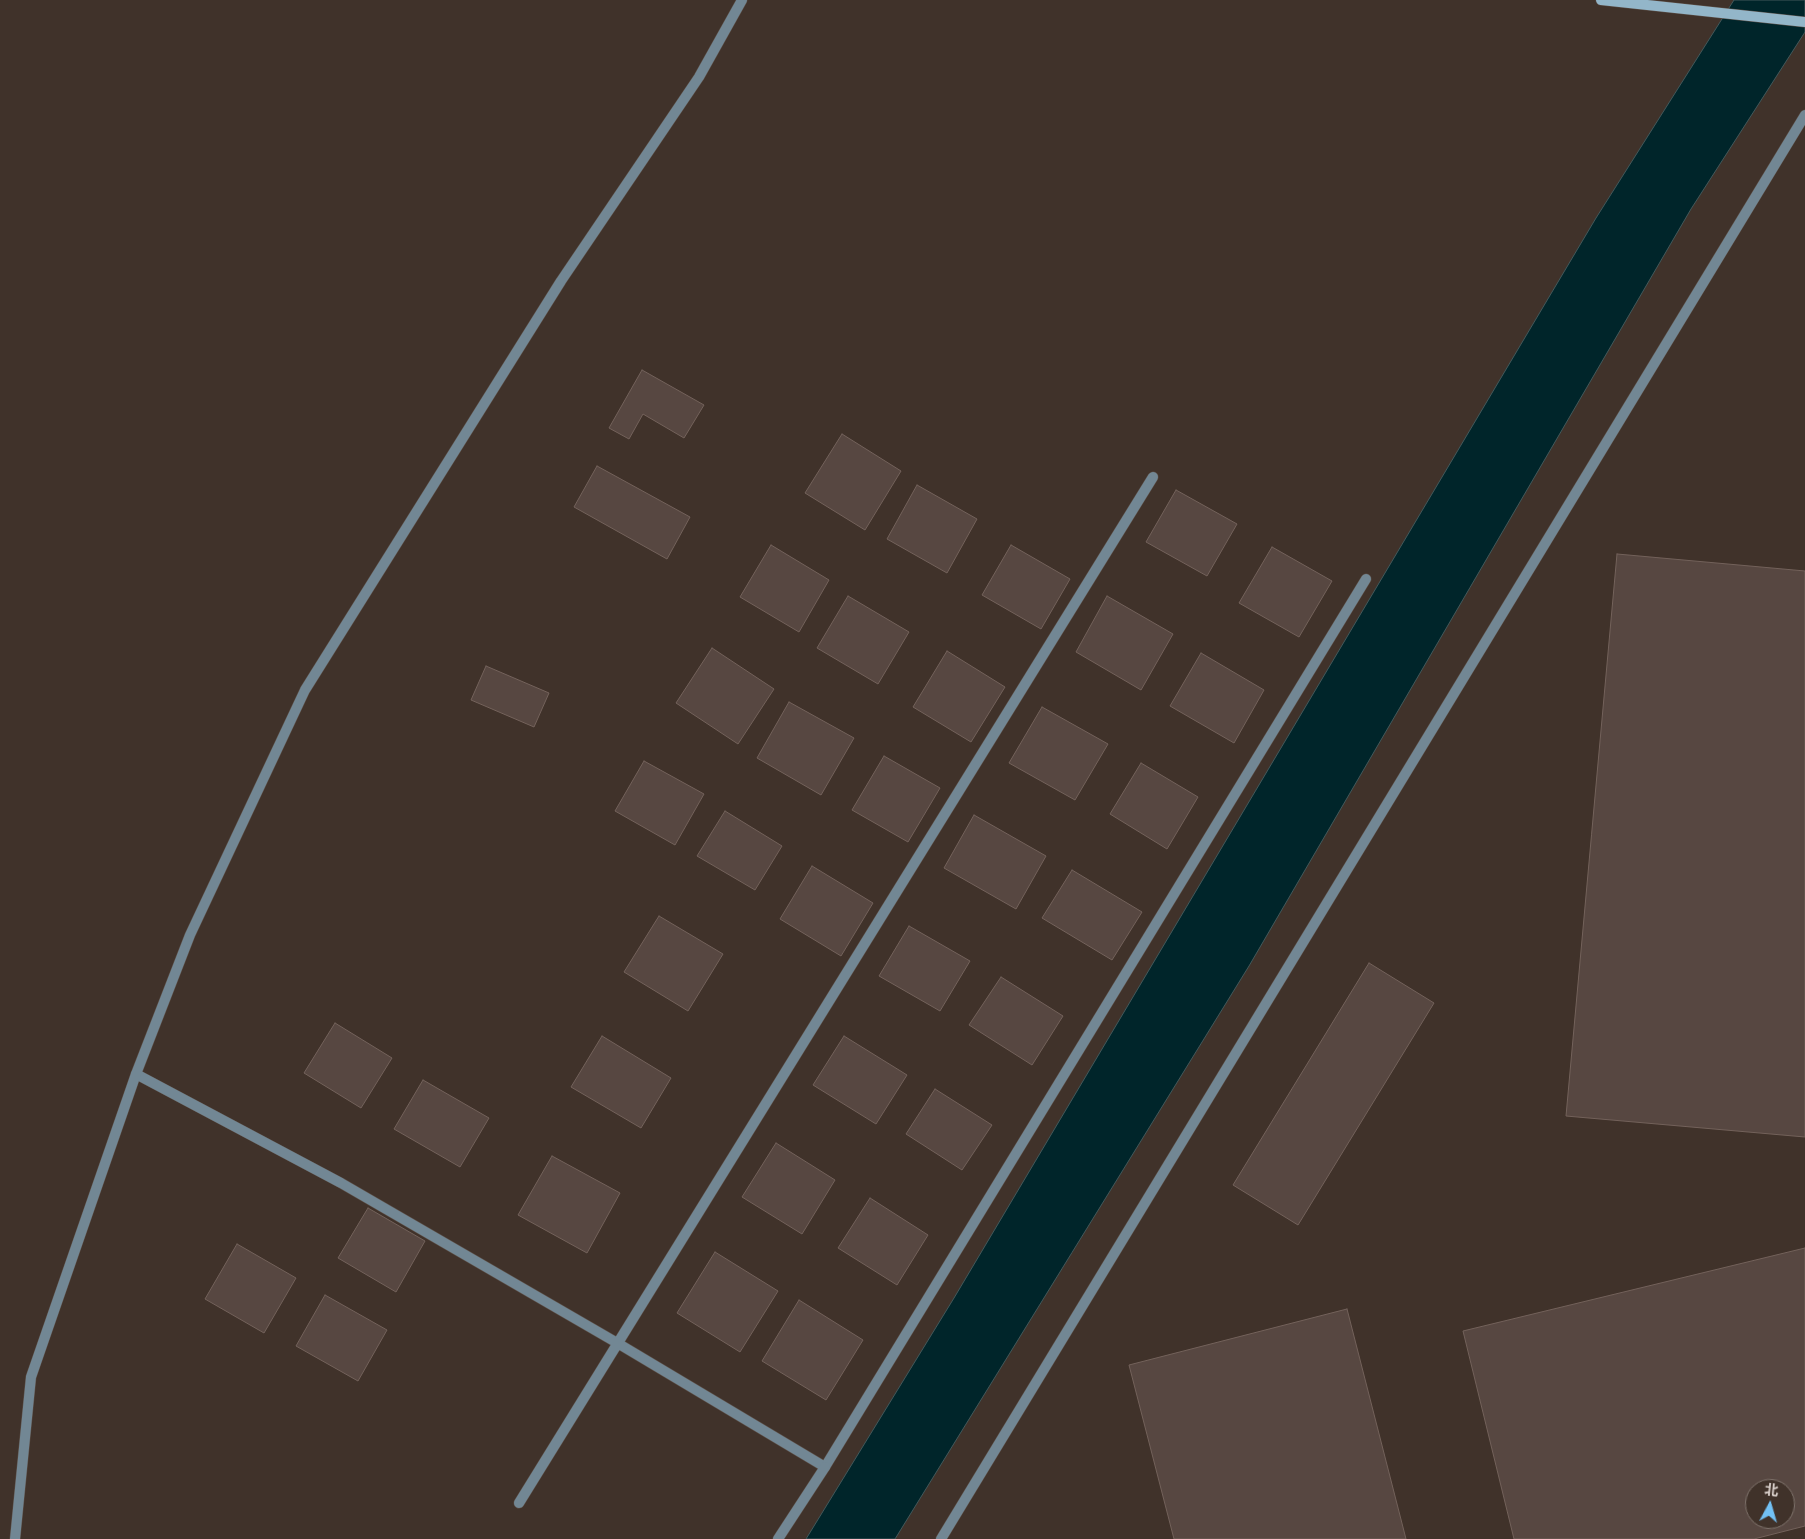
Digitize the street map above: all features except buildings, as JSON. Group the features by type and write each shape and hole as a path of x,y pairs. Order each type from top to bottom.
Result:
{"main road":[{"path":"1601,0 1805,22"}],"street":[{"path":"15,1539 31,1377 136,1074 190,936 304,690 561,281 699,77 742,0"},
{"path":"940,1539 1805,115"},
{"path":"519,1504 1153,477"},
{"path":"778,1539 825,1467 1366,580"},
{"path":"136,1074 341,1183 619,1344 825,1467"}],"water":[{"path":"1734,0 1805,0 1805,32 1691,209 1249,966 895,1539 806,1539 954,1298 1596,218"}]}
